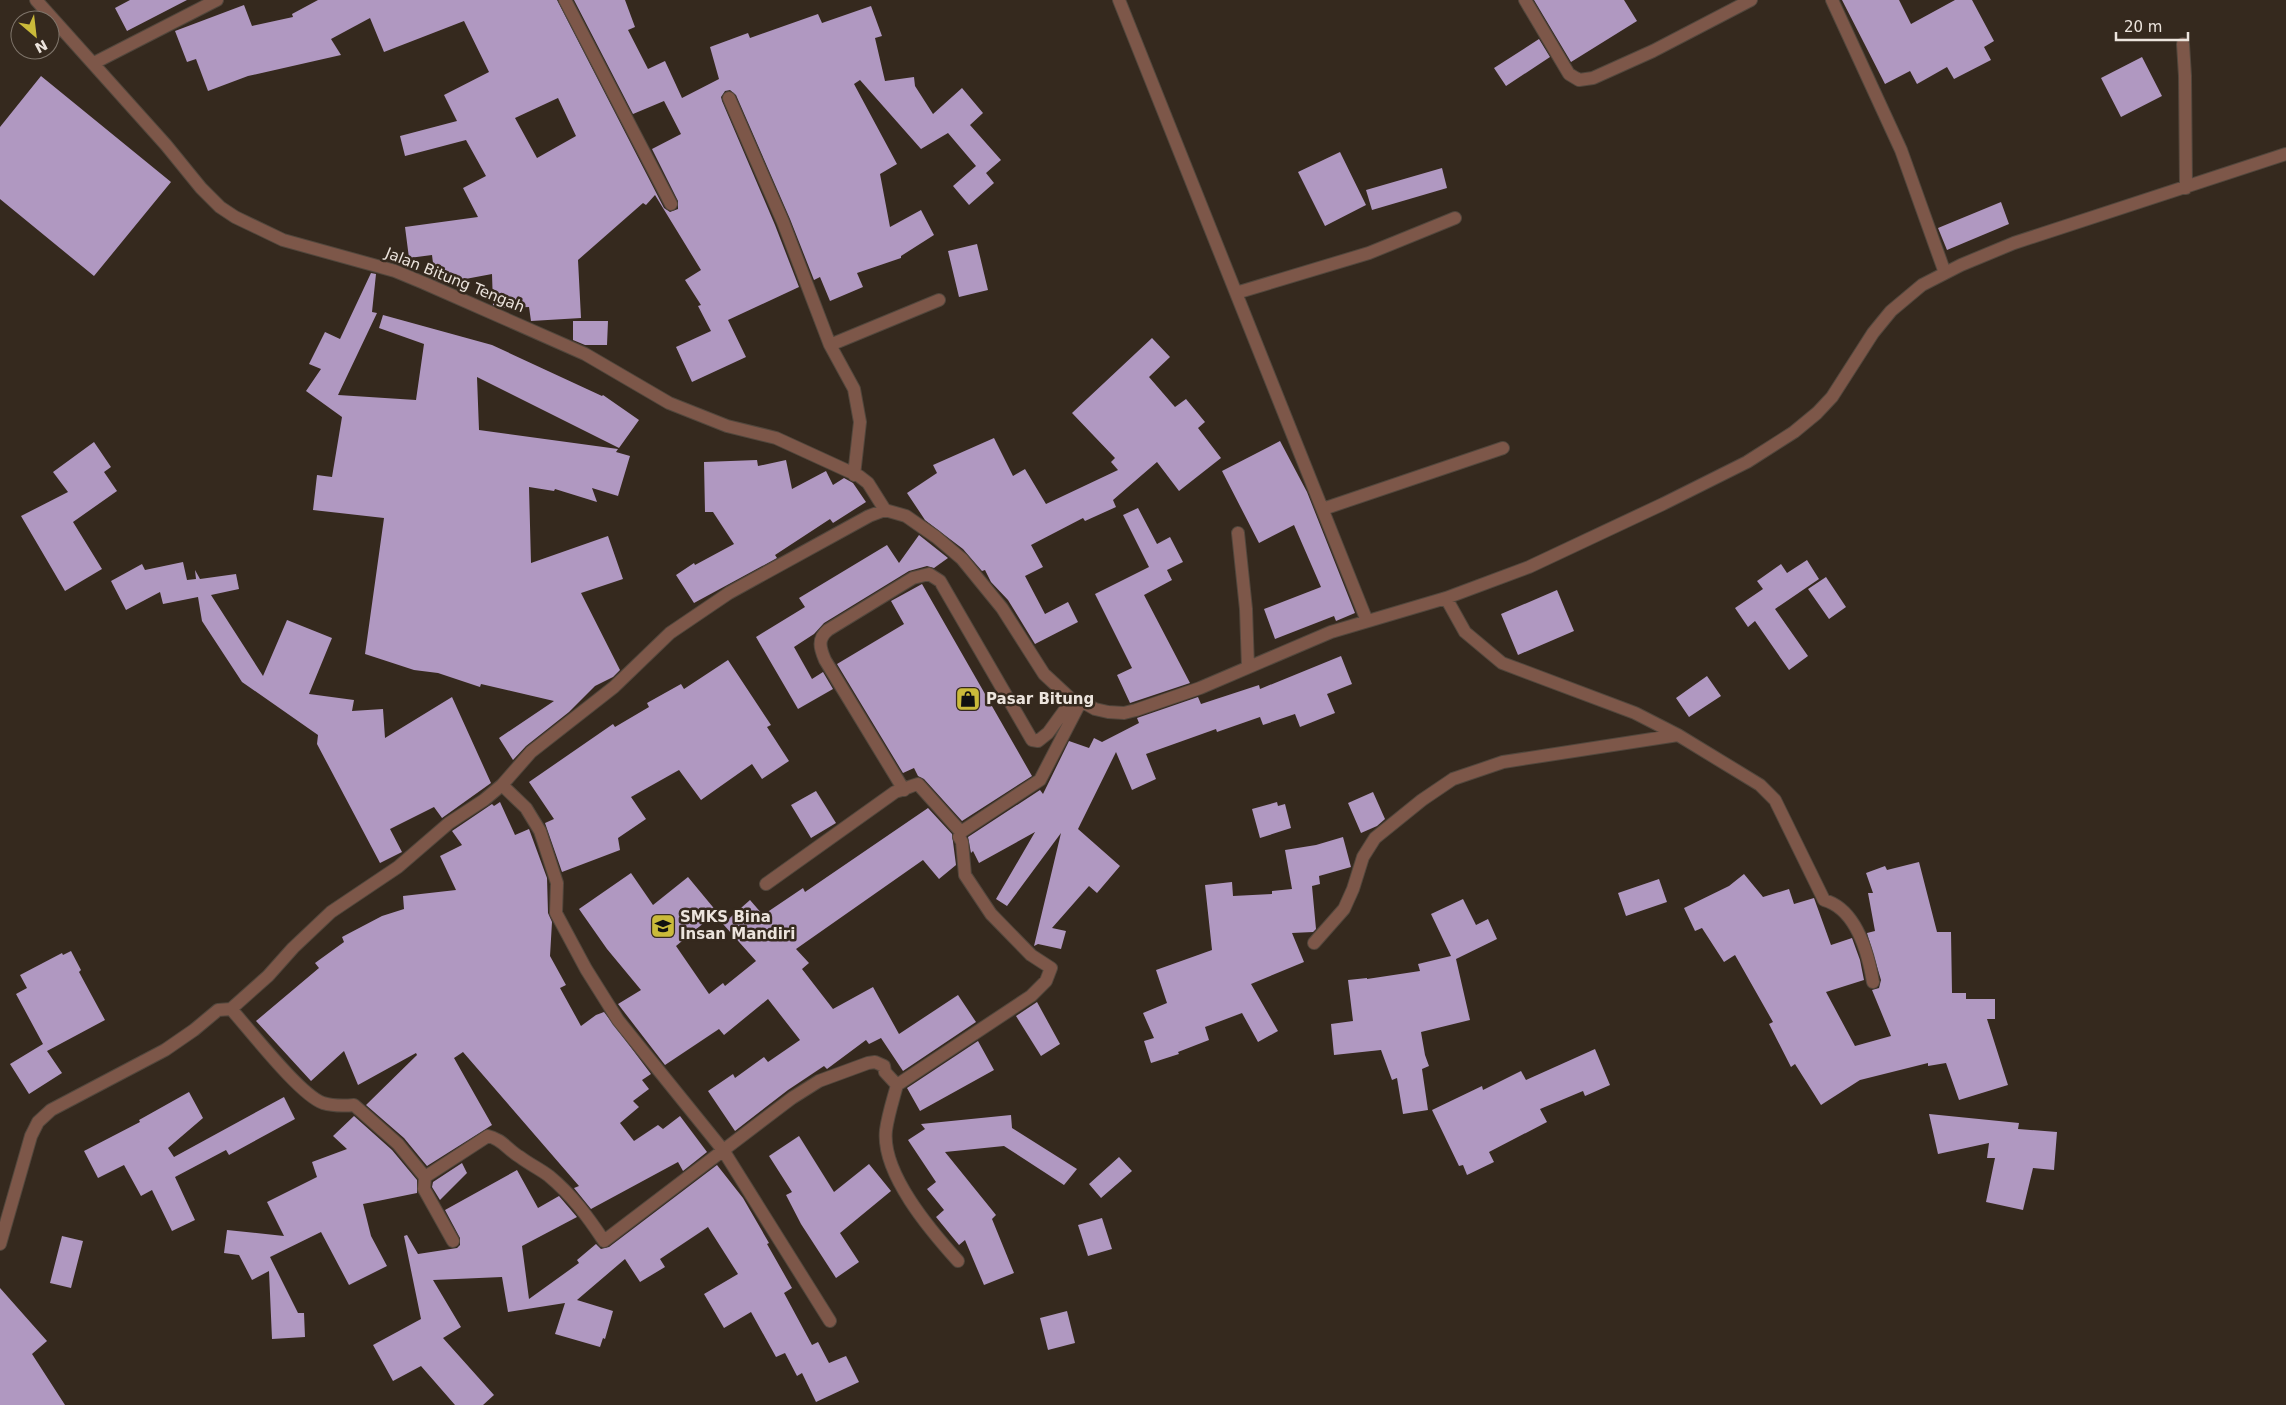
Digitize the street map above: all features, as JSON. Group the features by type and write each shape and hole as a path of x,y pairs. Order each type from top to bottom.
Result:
{"street":[{"name":"Jalan Bitung Tengah","path":"36,0 94,63 201,188 220,207 235,217 283,240 395,271 585,354 669,404 727,426 776,438 868,483 885,510"},
{"path":"94,63 217,0"},
{"path":"565,0 671,204"},
{"path":"1118,0 1368,620"},
{"path":"1525,0 1569,74 1579,80 1593,78 1653,51 1751,0"},
{"path":"1832,0 1900,150 1945,273"},
{"path":"2183,44 2186,188"},
{"path":"729,98 786,230 830,345 854,389 859,407 860,431 854,475"},
{"path":"0,1244 31,1136 44,1116 58,1105 165,1050 194,1030 218,1010 231,1009 268,976 293,948 341,903 398,867 436,834 484,800 502,785 531,752 614,687 657,644 685,622 729,593 868,516 885,510 898,513 912,520 936,537 962,559 1002,608 1044,674 1077,701 1094,709 1108,712 1124,713 1136,710 1200,688 1330,632 1446,598 1559,554 1747,462 1794,432 1817,413 1832,397 1873,333 1891,311 1922,285 2014,243 2094,215 2186,188 2286,154"},
{"path":"1236,293 1369,253 1455,218"},
{"path":"830,345 938,300"},
{"path":"1322,509 1503,448"},
{"path":"1238,533 1246,609 1248,668"},
{"path":"904,790 825,660 820,644 823,634 828,630 914,578 929,574 940,581 1032,740 1038,741 1048,733 1077,701"},
{"path":"1446,598 1466,632 1502,663 1635,713 1678,735 1760,785 1774,800 1824,900 1836,903 1858,933 1869,959 1873,982"},
{"path":"958,1261 920,1215 891,1164 886,1131 897,1086 1031,996 1046,981 1051,968 1031,955 1003,927 965,875 962,842 959,837 961,832 1040,780 1077,701"},
{"path":"1314,943 1344,909 1363,858 1375,838 1453,778 1503,762 1678,735"},
{"path":"766,884 895,792 918,784 961,832"},
{"path":"502,785 526,808 540,831 557,883 556,913 586,969 618,1020 723,1150 759,1204 830,1321"},
{"path":"231,1009 301,1088 321,1102 338,1106 354,1105 398,1144 425,1177"},
{"path":"453,1241 427,1195 423,1182 425,1177 488,1136 494,1138 518,1156 549,1175 584,1212 604,1241 792,1098 812,1086 868,1063 875,1062 884,1066 885,1072 897,1086"}],"building":[{"path":"130,0 187,0 127,31 115,8"},
{"path":"318,0 557,0 664,208 670,212 678,209 678,201 652,149 681,134 664,101 633,114 574,0 625,0 635,27 628,30 648,69 665,61 682,98 719,79 710,47 748,33 750,38 818,14 822,23 871,6 882,36 875,38 885,81 914,77 915,86 933,114 962,88 983,113 970,125 1001,160 986,173 994,183 969,205 953,186 976,166 948,133 921,149 860,80 854,84 897,164 880,174 890,227 921,210 934,235 901,256 901,258 857,273 863,287 830,301 820,277 814,280 790,219 736,95 730,90 725,91 721,97 722,101 775,225 799,287 728,320 746,357 692,382 676,347 711,331 698,306 701,305 685,280 701,270 655,195 646,205 643,203 578,260 581,318 531,321 529,307 500,308 493,305 492,274 444,283 435,279 432,255 409,258 405,227 478,217 463,188 486,176 466,140 405,156 400,136 457,121 444,95 489,72 464,21 384,52 370,18 331,39 341,55 248,76 208,91 196,59 187,62 175,31 244,5 252,26 293,17 292,14","holes":["558,98 576,136 537,158 515,118"]},
{"path":"1534,0 1624,0 1637,21 1571,62"},
{"path":"1842,0 1899,0 1911,24 1955,0 1972,0 1994,41 1984,47 1991,60 1954,79 1947,67 1917,84 1910,71 1885,84"},
{"path":"1539,39 1550,57 1506,86 1494,68"},
{"path":"2142,57 2162,96 2121,117 2101,78"},
{"path":"41,76 171,182 94,276 0,199 0,127"},
{"path":"1340,152 1366,205 1325,226 1298,172"},
{"path":"1442,168 1447,188 1372,210 1366,190"},
{"path":"2001,202 2009,224 1947,250 1938,228"},
{"path":"977,244 988,290 959,297 948,251"},
{"path":"371,273 376,274 372,312 377,313 338,395 416,400 424,344 379,328 383,315 492,345 603,395 639,420 619,448 477,377 479,430 618,449 616,452 630,456 618,496 592,488 597,502 555,489 554,491 529,487 531,563 608,536 623,579 581,593 620,670 613,677 595,686 569,712 526,746 513,760 499,738 554,701 481,684 480,687 438,673 414,670 365,654 384,518 313,510 317,475 332,477 342,417 306,391 321,369 309,364 325,332 340,339"},
{"path":"573,321 608,321 607,345 585,345 573,340"},
{"path":"1152,338 1170,357 1149,377 1175,407 1186,399 1205,422 1198,428 1221,458 1179,491 1157,462 1113,500 1116,507 1085,521 1083,518 1031,545 1043,567 1025,576 1045,614 1068,602 1078,622 1035,644 1008,600 991,582 985,570 982,571 963,549 925,520 907,493 937,473 933,465 994,438 1013,476 1025,469 1046,504 1118,470 1111,462 1115,458 1072,413"},
{"path":"1280,441 1307,492 1355,613 1336,621 1334,616 1275,639 1264,609 1321,587 1294,525 1259,543 1222,471"},
{"path":"94,442 111,467 104,472 117,491 73,522 102,569 65,591 21,516 68,492 53,472"},
{"path":"757,460 758,466 786,460 792,489 826,471 833,485 844,478 853,483 866,502 833,523 830,519 775,555 777,558 694,603 676,575 694,563 695,565 734,544 713,512 705,512 704,462"},
{"path":"1138,508 1157,544 1170,537 1183,562 1167,570 1172,580 1144,595 1190,683 1130,703 1117,675 1132,668 1095,594 1149,567 1123,515"},
{"path":"919,535 948,558 934,568 927,566 909,571 824,623 814,634 794,647 812,679 823,672 833,689 798,709 756,637 805,607 799,598 887,545 899,563"},
{"path":"1807,560 1819,579 1775,609 1808,656 1789,670 1755,621 1748,627 1735,608 1763,589 1757,581 1781,564 1787,573"},
{"path":"183,562 187,580 196,579 195,570 200,579 236,574 239,589 211,595 263,676 287,620 332,638 309,694 354,700 352,711 383,709 385,738 452,697 491,783 442,818 434,807 390,829 402,852 380,863 317,744 318,735 242,682 202,621 198,597 163,604 160,592 126,610 111,581 142,564 145,570"},
{"path":"1826,577 1846,607 1829,619 1808,589"},
{"path":"922,584 1032,776 962,821 924,779 918,776 914,768 903,773 837,664 904,624 891,601"},
{"path":"1557,590 1574,631 1518,655 1501,614"},
{"path":"1341,656 1352,684 1327,694 1335,713 1300,727 1295,714 1263,725 1260,717 1217,732 1216,729 1146,754 1156,779 1132,790 1116,752 1078,829 1120,866 1097,893 1089,886 1052,928 1066,931 1061,949 1038,944 1034,946 1061,833 1007,906 996,899 1035,832 979,863 973,851 971,853 968,837 1040,790 1043,794 1069,741 1089,748 1094,738 1102,742 1139,723 1137,718 1198,697 1201,704 1259,685 1260,689"},
{"path":"728,660 771,725 767,727 789,761 762,779 752,764 701,800 679,770 631,797 646,819 618,838 620,850 562,872 545,823 554,819 529,782 613,724 615,727 649,707 647,703 681,684 684,689"},
{"path":"1707,676 1721,696 1689,717 1676,698"},
{"path":"816,791 836,823 811,838 791,805"},
{"path":"1373,792 1385,819 1377,826 1361,833 1348,803"},
{"path":"500,802 515,835 529,829 547,878 548,913 552,922 550,956 566,985 560,988 581,1026 596,1015 604,1012 651,1074 642,1080 649,1089 633,1101 639,1107 620,1123 634,1141 658,1125 663,1129 680,1116 707,1152 683,1171 678,1162 591,1209 574,1188 579,1186 463,1052 454,1058 492,1125 427,1166 404,1138 366,1105 417,1055 416,1053 358,1085 344,1051 311,1081 256,1021 319,968 315,963 344,942 342,937 382,916 404,909 403,896 456,890 440,856 462,845 452,831 492,804 494,806"},
{"path":"1277,802 1278,806 1285,804 1291,828 1260,838 1252,809"},
{"path":"928,808 952,834 956,865 939,879 923,860 796,949 809,963 802,969 833,1009 873,987 899,1034 958,995 976,1022 903,1071 881,1038 869,1044 866,1040 827,1069 824,1066 788,1090 735,1131 708,1091 733,1074 735,1078 764,1057 768,1062 800,1040 768,999 724,1035 719,1029 665,1065 618,1004 641,990 607,949 579,909 631,873 653,905 688,877 717,912 676,946 709,994 723,983 725,986 756,961 723,924 750,900 763,915 803,888 805,892"},
{"path":"1343,837 1351,867 1319,876 1320,884 1312,886 1316,929 1313,932 1292,933 1304,962 1251,984 1278,1031 1258,1042 1242,1013 1205,1027 1209,1040 1178,1052 1179,1054 1151,1063 1144,1041 1154,1038 1143,1013 1167,1003 1156,970 1212,950 1205,885 1232,882 1233,896 1272,894 1272,891 1292,889 1285,850 1316,845"},
{"path":"1919,862 1937,932 1951,932 1952,993 1966,993 1966,999 1995,999 1995,1019 1987,1019 2008,1085 1959,1100 1946,1063 1928,1066 1928,1063 1860,1080 1821,1105 1795,1064 1791,1067 1769,1024 1773,1022 1735,955 1724,962 1702,928 1695,931 1684,908 1729,886 1744,874 1763,897 1789,889 1794,904 1814,898 1831,945 1852,938 1860,960 1864,980 1826,992 1855,1046 1891,1036 1872,990 1879,988 1881,980 1867,933 1875,931 1868,893 1873,893 1866,873 1885,866 1887,870"},
{"path":"1659,879 1667,902 1626,916 1618,893"},
{"path":"1463,899 1476,925 1488,919 1497,939 1456,959 1470,1020 1421,1032 1429,1066 1422,1069 1428,1110 1403,1114 1397,1078 1392,1080 1381,1050 1334,1055 1331,1024 1353,1021 1348,980 1420,971 1418,964 1451,956 1431,914"},
{"path":"71,951 81,970 79,972 105,1020 47,1051 62,1073 29,1094 10,1064 43,1044 16,994 27,988 20,975 62,953 63,955"},
{"path":"1037,1002 1060,1044 1041,1056 1016,1016"},
{"path":"978,1041 994,1070 920,1111 907,1088"},
{"path":"1595,1049 1610,1085 1585,1096 1583,1091 1540,1109 1547,1122 1489,1152 1494,1162 1467,1175 1463,1165 1459,1166 1432,1110 1482,1086 1483,1090 1521,1071 1526,1080"},
{"path":"189,1092 203,1118 168,1148 174,1157 284,1097 295,1119 229,1155 226,1150 175,1177 195,1220 172,1231 152,1190 141,1196 124,1165 98,1178 84,1151 140,1122 139,1120"},
{"path":"1929,1114 2019,1123 2018,1129 2057,1132 2054,1170 2033,1168 2023,1210 1986,1202 1995,1158 1987,1158 1989,1143 1938,1154"},
{"path":"1011,1115 1012,1128 1077,1169 1064,1185 1004,1146 945,1152 996,1215 992,1219 1014,1273 984,1285 965,1240 959,1245 936,1217 944,1210 927,1189 936,1182 908,1140 925,1129 921,1124"},
{"path":"354,1116 392,1150 417,1180 417,1193 363,1204 371,1236 387,1266 349,1285 321,1232 270,1257 298,1313 304,1313 305,1337 272,1339 269,1271 252,1280 239,1255 224,1253 227,1230 284,1236 267,1202 317,1177 312,1162 347,1149 333,1136"},
{"path":"799,1136 834,1192 869,1164 891,1191 840,1233 859,1262 836,1278 801,1224 786,1195 792,1192 769,1156"},
{"path":"1119,1157 1132,1171 1101,1198 1089,1184"},
{"path":"462,1163 467,1173 440,1200 432,1187 433,1182"},
{"path":"717,1165 743,1198 769,1243 767,1244 792,1288 784,1293 812,1345 818,1342 829,1363 846,1356 859,1382 816,1402 802,1373 797,1376 785,1353 776,1357 751,1312 724,1328 704,1294 738,1274 708,1227 660,1259 665,1267 640,1282 625,1259 577,1300 613,1311 605,1339 603,1338 600,1347 555,1334 565,1303 508,1312 502,1277 433,1280 461,1327 443,1338 494,1395 483,1405 455,1405 421,1366 393,1381 373,1345 421,1319 404,1236 407,1235 418,1254 457,1248 460,1245 460,1238 445,1210 517,1170 538,1208 559,1196 577,1217 522,1246 529,1299 579,1263 577,1260 596,1244 601,1249 609,1247"},
{"path":"1102,1218 1112,1249 1088,1256 1078,1225"},
{"path":"62,1236 83,1241 71,1288 50,1283"},
{"path":"0,1288 47,1341 32,1354 65,1405 0,1405"},
{"path":"1067,1311 1075,1343 1048,1350 1040,1318"}],"place":[{"name":"Pasar Bitung","path":"968,699"},
{"name":"SMKS Bina Insan Mandiri","path":"663,926"}]}
